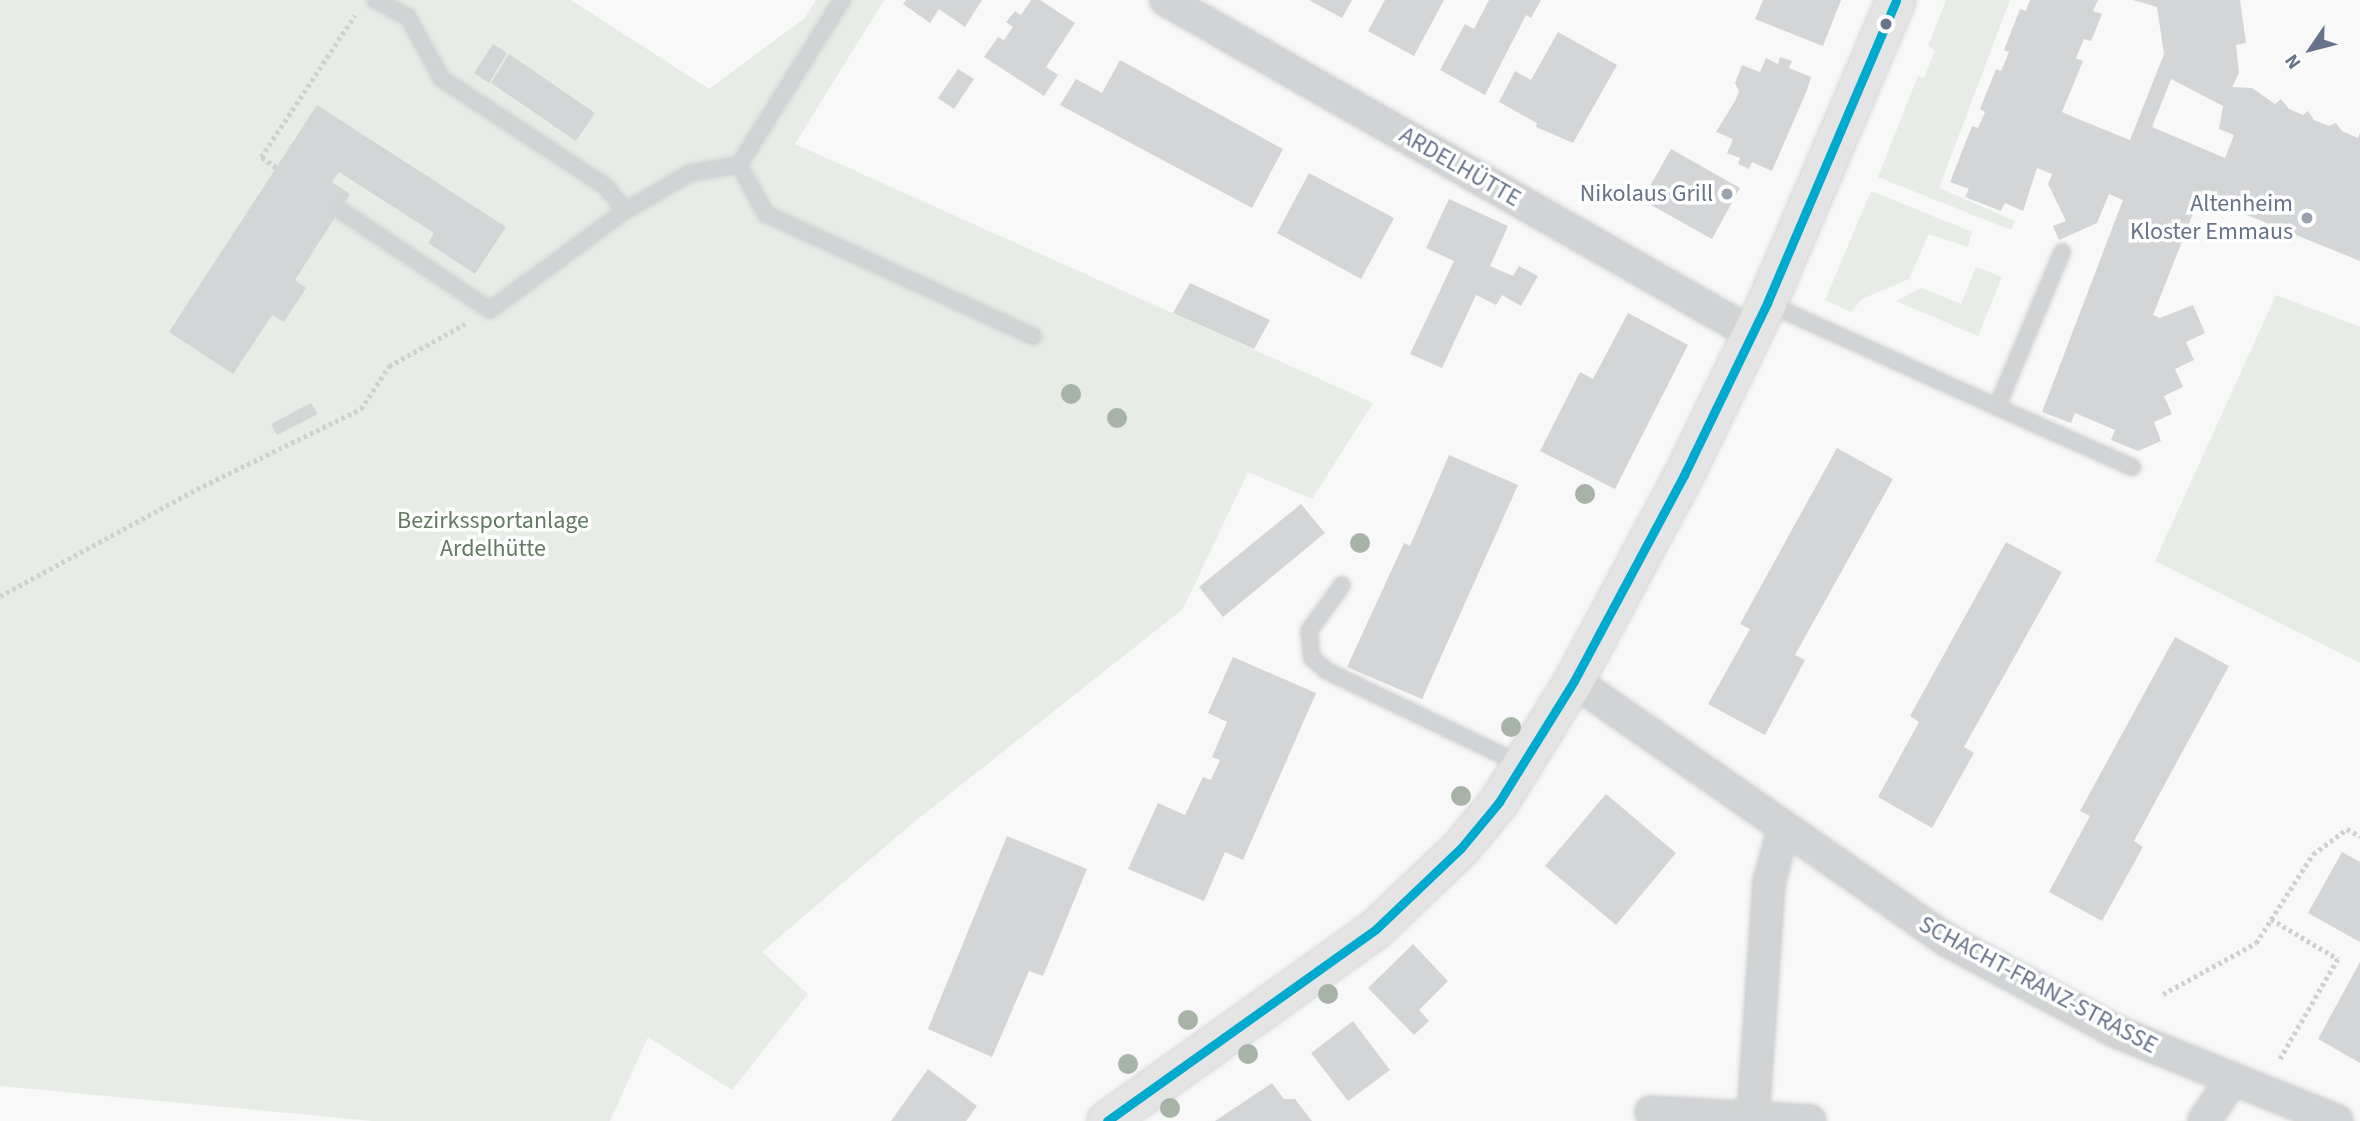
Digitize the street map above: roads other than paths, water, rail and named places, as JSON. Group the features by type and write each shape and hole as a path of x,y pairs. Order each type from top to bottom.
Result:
{"street":[{"name":"ARDELHÜTTE","path":"1166,0 1760,318"},
{"path":"1107,1121 1376,929 1461,848 1522,765 1574,681 1684,475 1760,318 1896,0"},
{"name":"SCHACHT-FRANZ-STRASSE","path":"1574,681 1783,830 1948,941 2117,1032 2231,1081 2337,1121"},
{"path":"1753,1117 1769,883 1783,830"},
{"path":"2204,1121 2231,1081"},
{"path":"1651,1112 1810,1121"}],"lane":[{"path":"375,0 408,17 442,79 605,186 625,211"},
{"path":"340,210 490,310 625,211 690,173 739,165 842,0"},
{"path":"739,165 766,214 1033,336"},
{"path":"1997,407 2062,252"},
{"path":"1760,318 1997,407 2132,467"},
{"path":"1342,585 1309,631 1312,658 1327,671 1522,765"}],"place":[{"name":"Nikolaus Grill","path":"1727,194"},
{"name":"Altenheim Kloster Emmaus","path":"2307,218"}],"park label":[{"name":"Bezirkssportanlage Ardelhütte","path":"493,535"}]}
